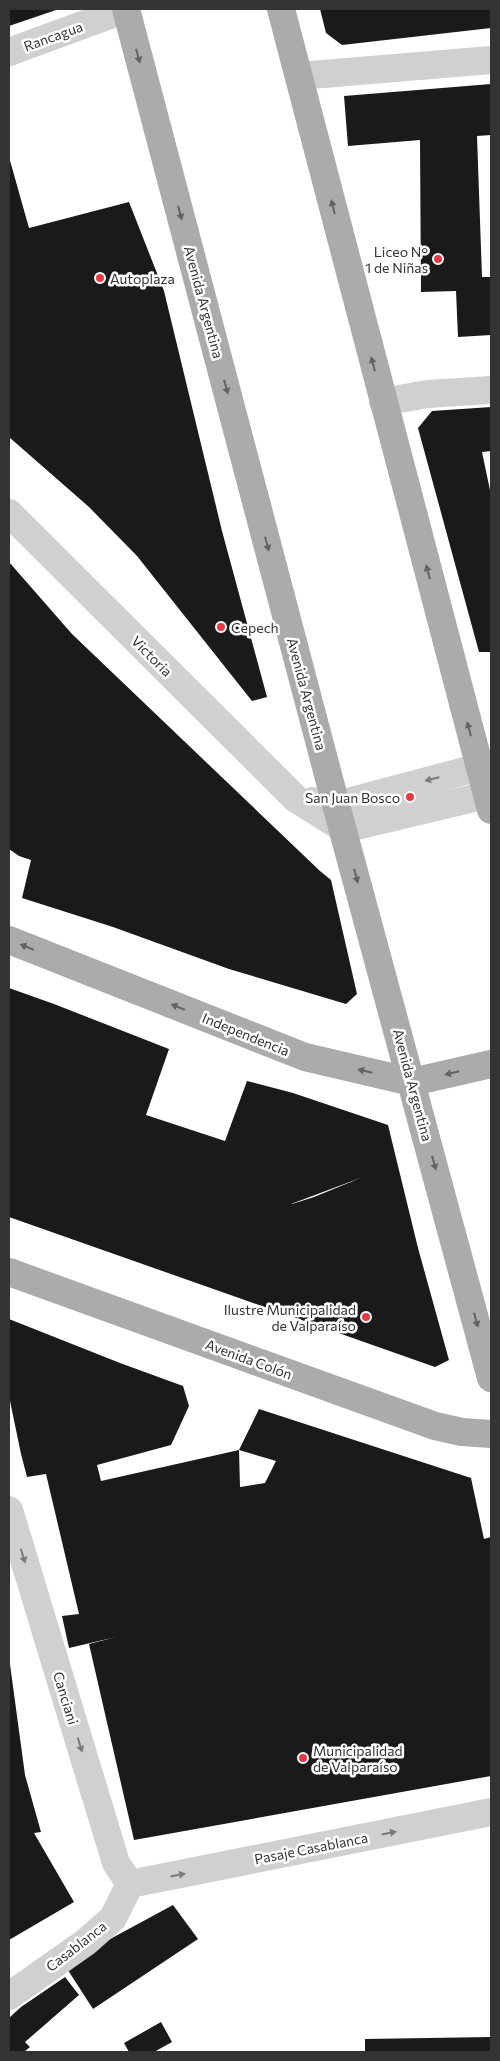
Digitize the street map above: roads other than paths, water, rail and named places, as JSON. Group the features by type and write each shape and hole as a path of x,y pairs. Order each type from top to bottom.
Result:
{"main road":[{"name":"Avenida Argentina","path":"126,9 491,1378"},
{"path":"282,9 383,402 489,802"},
{"name":"Independencia","path":"9,940 305,1057 412,1082 491,1064"},
{"name":"Avenida Colón","path":"9,1272 435,1426 462,1432 491,1434"}],"street":[{"name":"Rancagua","path":"9,52 126,9"},
{"path":"299,76 491,60"},
{"path":"383,402 427,394 491,390"},
{"name":"Victoria","path":"9,513 296,799 340,817"},
{"path":"340,817 480,767"},
{"path":"340,817 489,802"},
{"name":"Canciani","path":"9,1510 116,1863 130,1884"},
{"name":"Pasaje Casablanca","path":"130,1884 491,1812"},
{"name":"Casablanca","path":"9,1996 86,1942 113,1918 130,1884"}],"place":[{"name":"Liceo N° 1 de Niñas","path":"438,259"},
{"name":"Autoplaza","path":"100,278"},
{"name":"Cepech","path":"221,627"},
{"name":"San Juan Bosco","path":"410,797"},
{"name":"Ilustre Municipalidad de Valparaíso","path":"366,1317"},
{"name":"Municipalidad de Valparaíso","path":"303,1758"}]}
